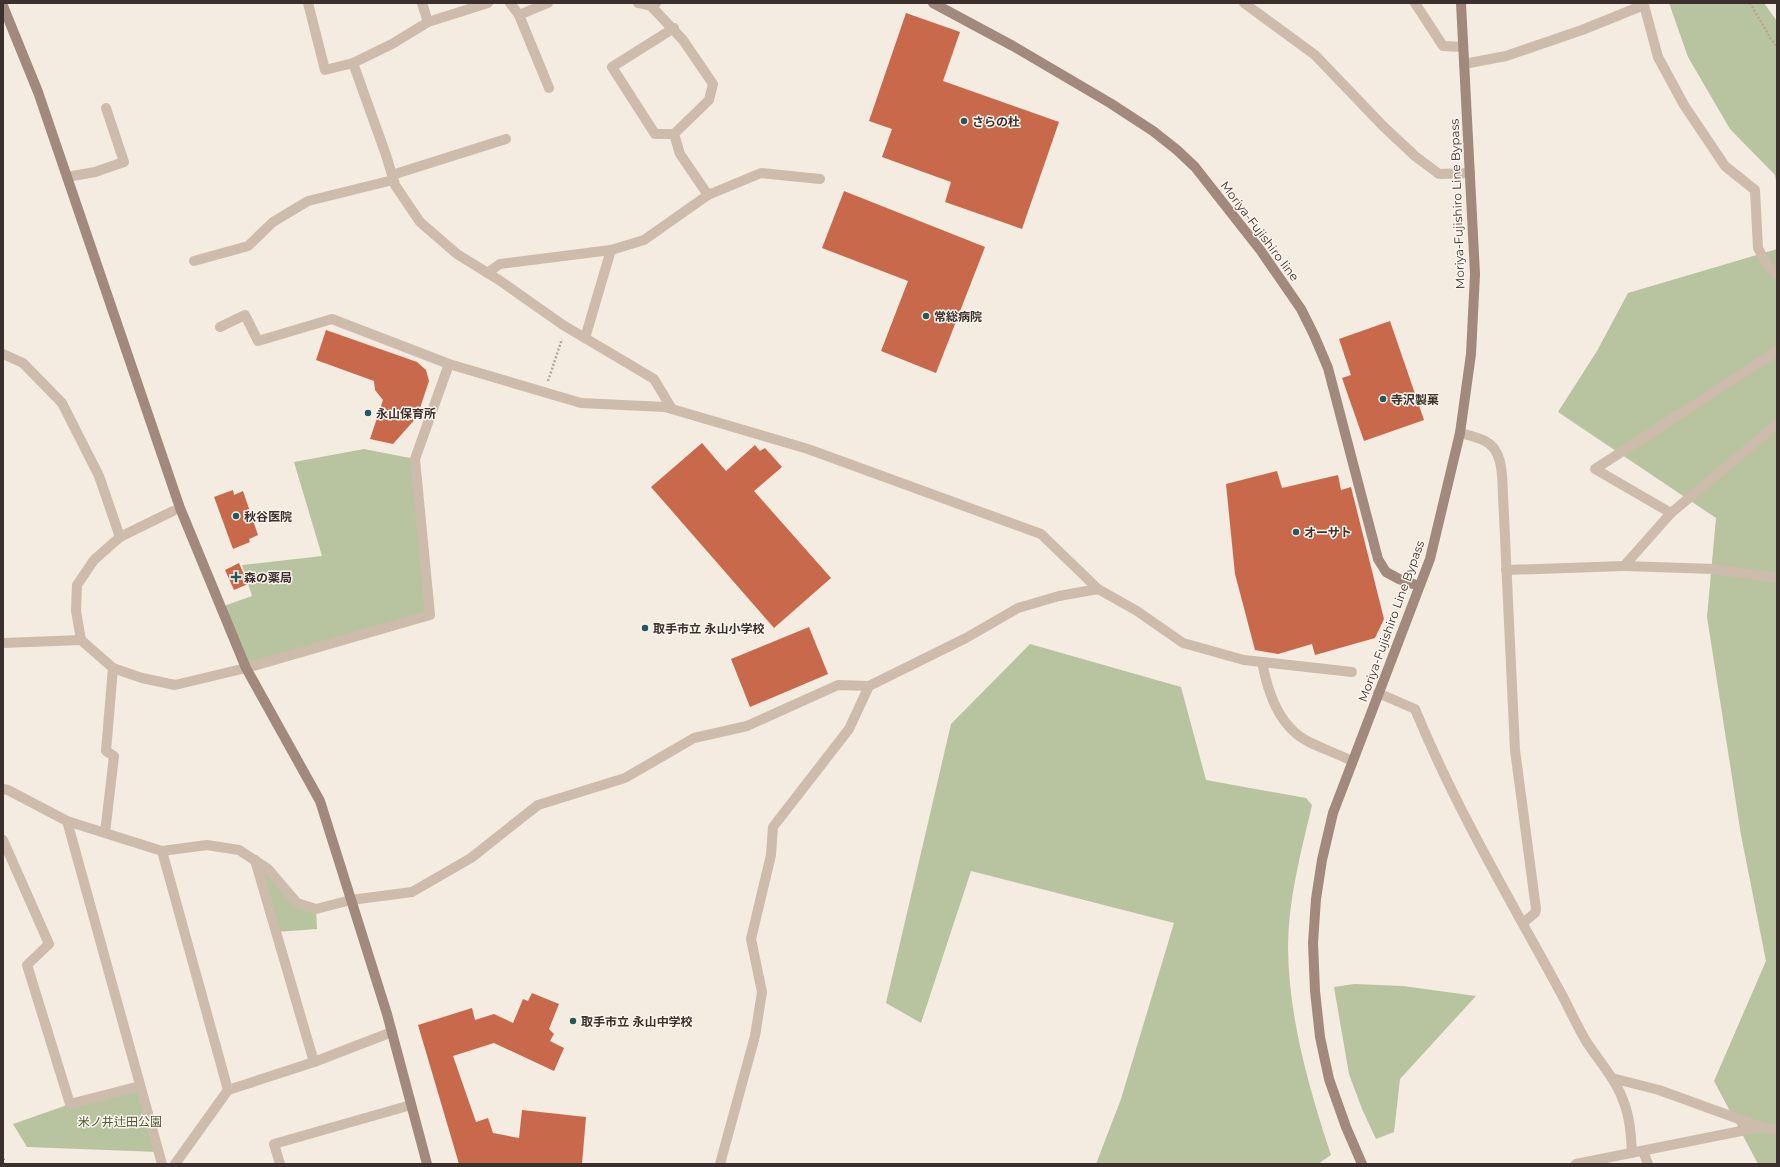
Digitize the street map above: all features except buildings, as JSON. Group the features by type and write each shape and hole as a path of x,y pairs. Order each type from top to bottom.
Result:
{"main road":[{"name":"Moriya-Fujishiro line","path":"932,3 1013,46 1110,103 1153,131 1195,167 1261,251 1301,310 1314,335 1328,368 1378,559 1386,572 1399,579 1419,586"},
{"name":"Moriya-Fujishiro Line Bypass","path":"1362,1164 1346,1127 1329,1079 1322,1044 1315,991 1313,943 1316,899 1322,860 1333,813 1430,558 1460,433 1471,354 1475,274 1461,3"},
{"path":"3,6 38,92 180,508 246,668 320,801 392,1032 427,1164"}],"street":[{"path":"309,3 325,70 353,63 392,44 428,22 488,3"},
{"path":"422,3 428,22"},
{"path":"510,3 519,15 549,88"},
{"path":"519,15 548,3"},
{"path":"638,3 653,4 674,28 713,84 709,100 674,134 654,134 612,67 674,28"},
{"path":"1244,3 1315,55 1383,126 1415,156 1439,174 1470,173"},
{"path":"1415,3 1443,46 1463,47"},
{"path":"1464,64 1506,56 1582,30 1644,5 1658,58 1684,105 1724,166 1755,190 1758,248 1766,265 1777,275"},
{"path":"353,63 386,155 395,186 420,222 457,254 566,327 654,379 672,409"},
{"path":"67,177 95,172 124,162 106,108"},
{"path":"674,134 680,154 708,195"},
{"path":"194,261 248,246 273,222 308,201 392,177 506,139"},
{"path":"487,273 500,264 611,250 644,240 708,195 761,173 820,179"},
{"path":"585,338 611,250"},
{"path":"220,326 245,315 258,341 332,319 449,364 581,403 665,407 808,449 1041,534 1098,589 1137,611 1183,643 1244,660 1352,672"},
{"path":"1671,513 1595,470 1777,351"},
{"path":"3,354 23,363 62,403 99,476 120,538"},
{"path":"172,511 120,538 94,560 77,586 76,611 81,640 113,668 142,678 175,685 246,668 430,615 414,459 449,364"},
{"path":"1624,566 1671,513 1777,424"},
{"path":"1460,433 1486,441 1496,451 1500,462 1515,750 1536,909 1535,913 1523,923"},
{"path":"1506,570 1624,566 1714,569 1777,578"},
{"path":"3,789 8,790 66,821 162,852 207,844 239,850 268,868 297,903 316,909 351,900 412,892 471,858 538,805 625,778 694,738 747,726 838,685 869,686 966,638 1018,608 1059,596 1098,589"},
{"path":"3,643 81,640"},
{"path":"1262,662 1266,682 1272,700 1282,717 1295,732 1308,741 1352,760"},
{"path":"105,833 114,756 106,751 113,668"},
{"path":"720,1164 755,1036 761,1000 762,992 751,939 771,855 773,826 849,729 869,686"},
{"path":"1378,693 1415,709 1430,746 1458,803 1586,1041 1612,1078 1623,1099 1629,1117 1632,1154"},
{"path":"66,821 162,1164"},
{"path":"3,840 49,944 27,965 70,1104 140,1086"},
{"path":"162,852 228,1090"},
{"path":"255,860 314,1062"},
{"path":"175,1164 228,1090 314,1062 392,1032"},
{"path":"1612,1078 1659,1090 1761,1127 1777,1130"},
{"path":"280,1164 274,1144 411,1105"},
{"path":"1576,1164 1598,1162 1643,1151 1761,1127"},
{"path":"1643,1151 1648,1164"}],"path":[{"path":"1750,3 1771,39 1777,46"},
{"path":"544,392 566,327"}],"green space":[{"path":"1669,3 1764,3 1777,21 1777,187 1775,175 1730,129 1688,57"},
{"path":"1777,249 1777,1164 1758,1164 1714,1081 1766,961 1741,835 1707,617 1716,518 1558,412 1597,351 1628,293"},
{"path":"364,449 415,459 430,615 246,668 221,607 252,596 242,565 322,556 294,462"},
{"path":"1030,644 1181,687 1206,780 1306,798 1312,805 1293,894 1290,912 1288,948 1289,975 1296,1027 1315,1105 1331,1155 1318,1164 1096,1164 1121,1099 1174,923 971,871 921,1023 886,1003 951,724"},
{"path":"255,860 297,903 316,909 317,929 276,932"},
{"path":"1354,984 1403,986 1476,996 1400,1079 1394,1132 1376,1139 1362,1109 1349,1074 1334,987"},
{"name":"米ノ井辻田公園","path":"140,1086 159,1152 27,1147 13,1124 70,1104"}],"railway":[{"path":"3,1159 4,1164"}],"place":[{"name":"さらの杜","path":"964,121"},
{"name":"常総病院","path":"926,316"},
{"name":"寺沢製菓","path":"1383,399"},
{"name":"永山保育所","path":"368,413"},
{"name":"秋谷医院","path":"236,516"},
{"name":"オーサト","path":"1296,532"},
{"name":"森の薬局","path":"236,577"},
{"name":"取手市立 永山小学校","path":"645,628"},
{"name":"取手市立 永山中学校","path":"573,1021"}]}
